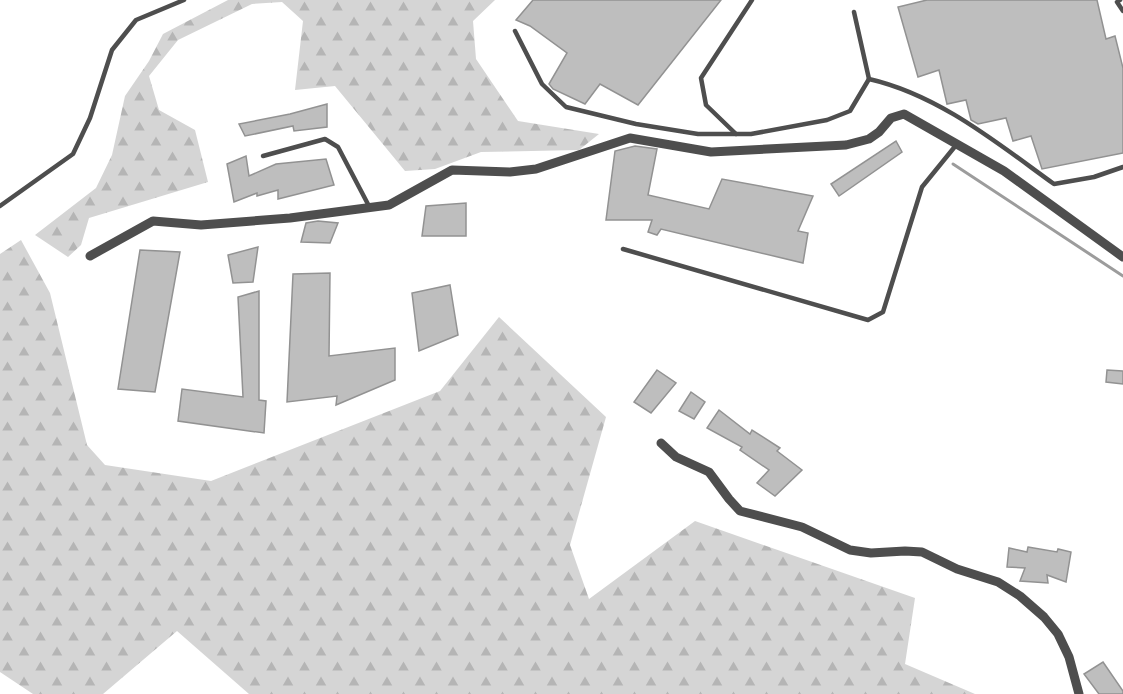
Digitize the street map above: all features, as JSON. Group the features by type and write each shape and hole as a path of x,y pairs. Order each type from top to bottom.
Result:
{"street":[{"path":"90,256 153,221 201,225 290,218 389,205 452,170 510,172 536,169 630,138 711,152 846,145 869,139 879,132 891,118 904,114 1004,171 1123,257"},
{"path":"661,442 676,457 709,472 740,511 802,527 850,550 871,553 922,552 957,568 998,582 1020,596 1044,617 1058,634 1069,657 1079,694"}],"lane":[{"path":"0,206 73,154 90,118 112,50 136,20 184,0"},
{"path":"736,134 706,105 701,78 752,0"},
{"path":"1118,1 1123,12"},
{"path":"515,31 542,84 566,107 636,124 698,134 752,134 827,120 850,111 869,79 854,12"},
{"path":"869,79 893,85 963,120 1054,184 1094,177 1123,167"},
{"path":"263,156 326,139 338,147 370,208"},
{"path":"623,249 868,321 884,312 922,187 957,144"}],"green space":[{"path":"228,0 495,0 473,21 476,59 518,121 599,134 579,150 481,152 435,169 405,171 335,86 295,90 303,21 282,2 252,4 178,40 149,76 159,110 195,130 208,182 89,218 81,245 68,257 35,235 96,188 112,155 125,96 149,61 163,34"},
{"path":"21,240 50,293 87,445 105,465 211,481 440,391 499,317 606,417 570,545 589,599 695,521 915,598 905,664 975,694 249,694 177,631 103,694 33,694 0,672 0,254"}],"building":[{"path":"533,0 721,0 638,105 600,84 585,104 553,89 549,84 567,53 530,26 516,20"},
{"path":"927,0 1097,0 1106,39 1115,36 1123,68 1123,153 1042,169 1031,136 1013,141 1006,118 978,124 971,120 966,100 947,104 939,70 918,77 898,7"},
{"path":"327,104 327,127 294,131 293,126 245,136 239,124 290,114"},
{"path":"896,141 902,152 839,196 831,184"},
{"path":"635,146 657,149 648,195 709,209 722,179 813,196 798,231 808,233 803,263 661,229 657,235 648,232 652,220 606,220 615,151"},
{"path":"246,156 249,176 276,164 326,159 334,185 278,199 278,190 257,196 257,193 234,202 227,164"},
{"path":"466,203 466,236 422,236 426,206"},
{"path":"318,221 338,223 330,243 301,242 306,223"},
{"path":"258,247 253,282 233,283 228,255"},
{"path":"140,250 180,252 155,392 118,389"},
{"path":"330,273 329,356 395,348 395,380 336,405 337,396 287,402 293,274"},
{"path":"450,285 458,335 419,351 412,293"},
{"path":"259,291 259,400 266,401 264,433 178,421 182,389 243,397 238,297"},
{"path":"657,370 676,383 651,413 634,402"},
{"path":"1107,370 1123,371 1123,384 1106,382"},
{"path":"691,392 705,402 694,419 679,411"},
{"path":"719,410 750,434 752,430 780,448 777,451 802,470 775,496 757,483 769,470 740,450 742,447 707,428"},
{"path":"1028,547 1071,552 1066,582 1047,575 1048,583 1020,581 1025,568 1007,567 1009,548 1027,552"},
{"path":"1103,662 1123,694 1099,694 1084,674"}],"waterway":[{"path":"953,164 1123,276"}]}
